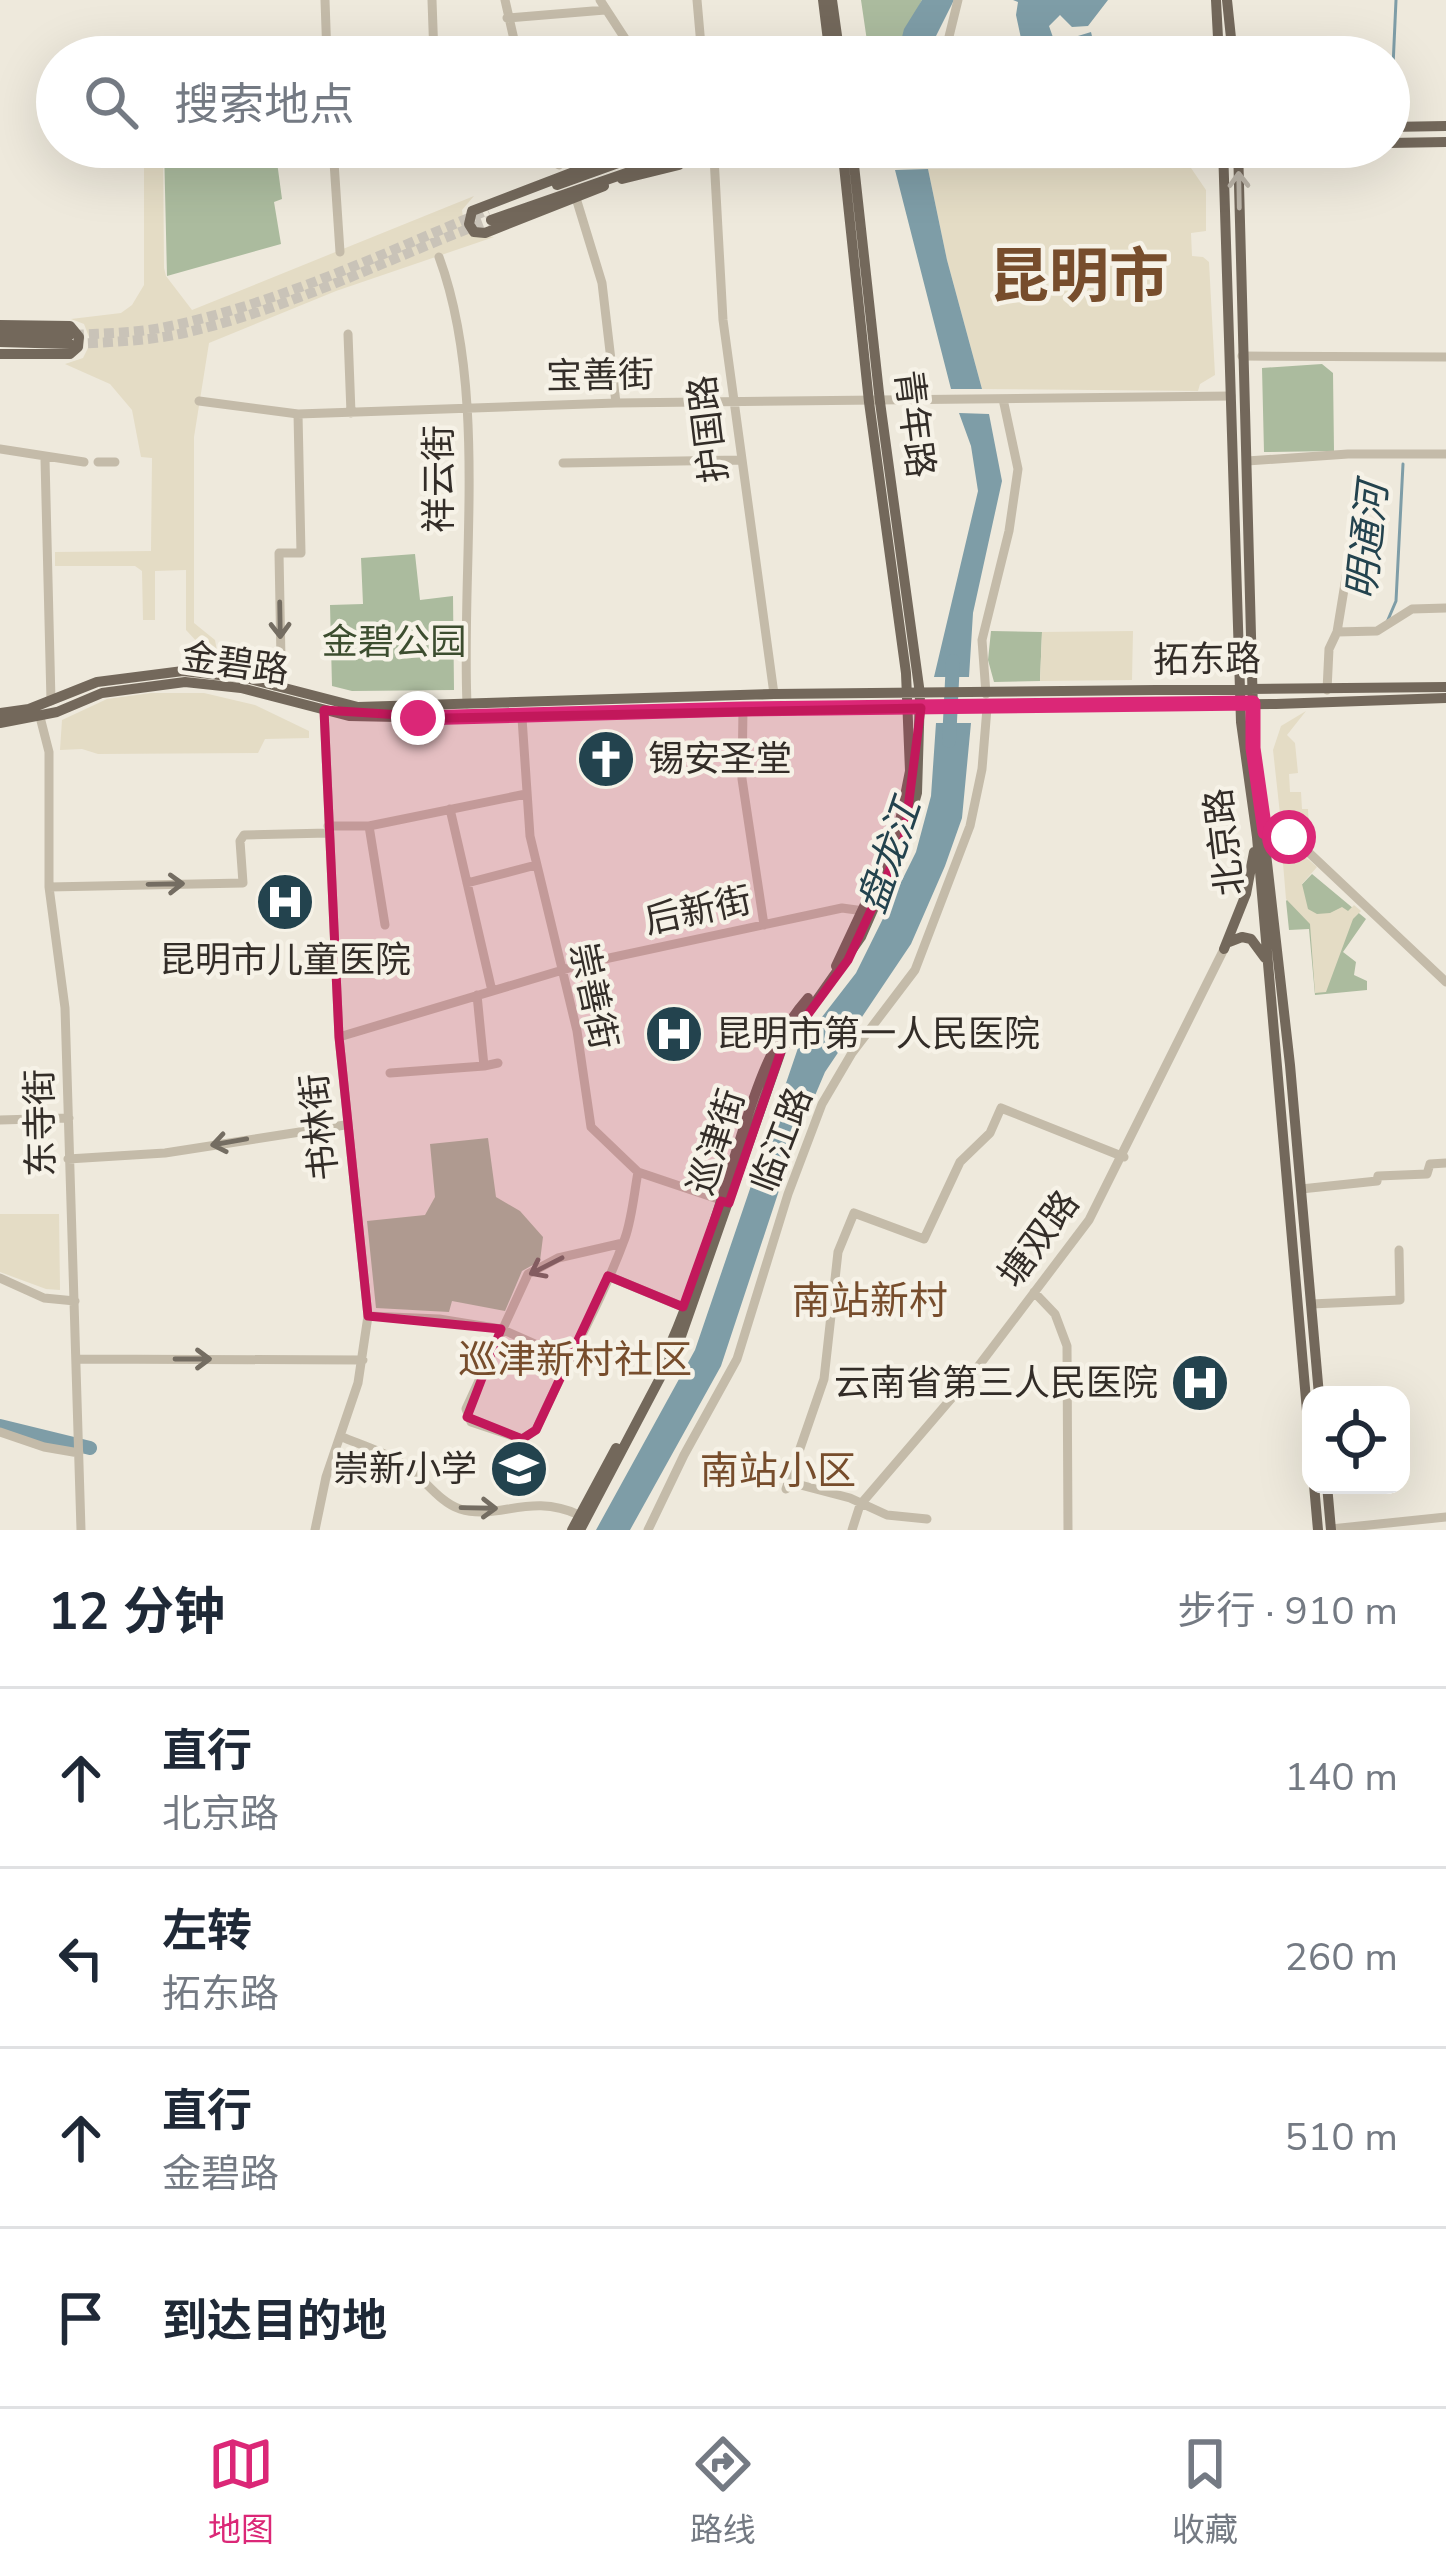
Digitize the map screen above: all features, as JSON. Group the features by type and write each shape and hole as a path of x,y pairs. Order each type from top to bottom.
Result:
{"main road":[{"path":"823,0 827,36"},
{"path":"832,0 836,36"},
{"path":"1216,0 1219,36"},
{"path":"1227,0 1230,36"},
{"path":"1410,128 1446,127"},
{"path":"1410,142 1446,142"},
{"path":"584,168 476,209 470,213 469,224 474,232 485,233 663,168"},
{"path":"607,168 489,215 634,168"},
{"name":"青年路","path":"849,168 874,402 919,708"},
{"name":"北京路","path":"1223,168 1246,696 1318,1386"},
{"name":"北京路","path":"1238,168 1247,461 1246,696"},
{"path":"0,334 70,326 78,332 80,343 70,354 54,357 0,354"},
{"path":"0,334 70,340"},
{"name":"金碧路","path":"0,712 51,701 97,682 164,672 215,673 358,707 774,694 968,694"},
{"name":"金碧路","path":"0,723 40,717 102,694 185,682 241,688 349,716 522,718 743,709 969,708"},
{"name":"拓东路","path":"969,708 1446,687"},
{"name":"拓东路","path":"968,694 1446,698"},
{"name":"巡津街","path":"576,1530 673,1357 756,1091 776,1045 800,1007 837,964 864,910 904,812 919,708"},
{"name":"巡津街","path":"576,1530 662,1362 781,1051 848,960 904,839 920,775 919,708"},
{"path":"1224,950 1246,894 1261,835"},
{"name":"北京路","path":"1261,835 1305,1386"},
{"path":"1224,950 1237,938 1251,939 1268,967"},
{"path":"1315,1494 1318,1530"},
{"path":"1328,1494 1331,1529"}],"street":[{"path":"325,0 326,36"},
{"path":"432,0 433,36"},
{"path":"505,0 512,36"},
{"path":"697,0 700,36"},
{"path":"949,36 958,0"},
{"path":"507,17 603,5 623,36"},
{"path":"334,168 340,252"},
{"name":"护国路","path":"715,168 717,253 740,460 774,694"},
{"path":"576,198 602,283 616,403"},
{"name":"祥云街","path":"440,257 454,308 466,406 467,704"},
{"path":"348,334 351,412"},
{"path":"1242,356 1446,357"},
{"name":"宝善街","path":"199,401 298,414 734,400 1232,396"},
{"path":"986,694 982,640 1010,531 1018,469 1003,399"},
{"path":"275,686 280,660 279,553 301,553 298,414"},
{"path":"0,449 84,461"},
{"path":"1247,461 1446,454"},
{"path":"45,459 51,701"},
{"path":"563,463 740,460"},
{"path":"98,461 115,462"},
{"path":"1327,690 1329,650 1337,632 1349,559"},
{"path":"1337,632 1377,631 1412,609 1446,608"},
{"name":"临江路","path":"648,1530 737,1359 788,1194 822,1104 852,1053 915,970 970,826 982,769 987,708"},
{"path":"743,709 742,779 764,925"},
{"name":"书林街","path":"315,1530 321,1493 363,1360 368,1316 338,1037 324,710"},
{"name":"东寺街","path":"40,717 49,752 49,886 65,1008 81,1530"},
{"name":"崇善街","path":"522,718 536,865 577,1031 591,1126 638,1172 725,1202"},
{"path":"49,886 243,883 240,841 244,835 369,826 526,794"},
{"path":"450,809 492,991"},
{"path":"369,826 385,925"},
{"path":"1261,835 1285,835 1304,848 1446,982"},
{"path":"467,883 536,865"},
{"name":"后新街","path":"338,1037 561,970 842,908 864,910"},
{"name":"塘双路","path":"852,1530 860,1505 974,1372 1089,1220 1224,950"},
{"path":"477,994 484,1066"},
{"path":"390,1073 498,1063"},
{"path":"927,1519 887,1515 850,1498 787,1486 824,1378 838,1252 854,1213 924,1239 960,1162 990,1133 1001,1108 1124,1157"},
{"path":"0,1120 69,1118"},
{"path":"68,1159 165,1153 345,1125"},
{"path":"1301,1189 1377,1181 1378,1176 1427,1174 1430,1164 1446,1163"},
{"path":"622,1243 558,1258 538,1267 523,1282 466,1408 471,1422 490,1431 530,1437 622,1243 638,1172"},
{"path":"1311,1304 1400,1300 1399,1250"},
{"path":"608,1276 683,1307"},
{"path":"0,1278 44,1298 75,1301"},
{"path":"1034,1292 1055,1314 1067,1346 1068,1530"},
{"path":"368,1316 439,1319 501,1329 567,1358"},
{"path":"76,1359 363,1360"},
{"path":"0,1432 44,1447 78,1452"},
{"path":"342,1437 401,1462 462,1510 526,1504 580,1515"},
{"path":"1331,1529 1446,1517"}],"highlighted area":[{"path":"921,708 904,839 848,960 781,1051 729,1203 721,1201 683,1307 608,1276 536,1430 522,1439 467,1417 501,1329 368,1316 339,1037 324,710 447,718"}],"green space":[{"path":"861,0 922,0 904,36 866,36"},
{"path":"164,168 278,168 282,199 274,202 281,244 167,276"},
{"path":"1322,364 1333,373 1334,451 1264,452 1262,368"},
{"name":"金碧公园","path":"415,554 420,600 453,596 454,690 352,691 332,686 330,605 363,604 361,558"},
{"path":"991,631 1042,632 1040,681 994,682 988,660"},
{"path":"1312,874 1366,919 1343,952 1356,962 1354,975 1367,981 1367,990 1315,995 1309,929 1289,930 1286,901"},
{"path":"488,1138 496,1197 520,1211 543,1237 540,1261 522,1271 505,1311 452,1301 449,1312 376,1308 367,1221 425,1215 435,1197 430,1144"}],"shaded area":[{"path":"144,168 163,168 164,268 192,310 474,196 462,210 464,224 474,235 494,237 336,291 209,343 194,437 194,623 215,640 217,651 223,653 222,662 194,660 199,644 186,630 186,570 155,571 155,620 143,620 142,571 135,566 55,566 55,552 151,551 152,458 141,457 132,410 110,384 65,364 83,358 91,342 84,324 71,319 121,313 144,285"},
{"path":"1191,168 1206,190 1206,231 1191,233 1192,256 1209,262 1215,375 1200,384 1198,391 982,389 928,169"},
{"path":"1133,631 1132,680 1040,681 1042,632"},
{"path":"204,693 255,705 309,731 309,738 265,739 258,753 60,750 62,720 107,699"},
{"path":"1306,711 1287,735 1295,743 1298,773 1289,774 1290,792 1301,792 1302,809 1308,809 1309,828 1304,834 1280,814 1273,750 1281,726"},
{"path":"1285,845 1317,867 1302,884 1308,909 1330,913 1342,907 1348,911 1354,905 1361,911 1353,919 1326,992 1315,993 1310,924 1286,899"},
{"path":"0,1214 59,1214 60,1290 0,1272"}],"water":[{"path":"922,0 954,0 936,36 902,36"},
{"path":"1013,0 1108,0 1088,26 1072,27 1060,15 1049,26 1053,36 1020,36 1018,2"},
{"path":"928,169 982,389 951,389 895,170"},
{"path":"959,413 989,414 1002,481 973,613 969,677 934,677 978,491 971,446"},
{"path":"936,723 971,723 962,818 945,866 911,944 825,1072 794,1145 721,1366 630,1530 596,1530 695,1350 798,1048 856,973 916,852 931,796"}],"waterway":[{"name":"明通河","path":"1394,36 1396,0"},
{"name":"明通河","path":"1387,622 1396,601 1403,464"},
{"name":"盘龙江","path":"949,741 953,661"},
{"path":"0,1426 90,1448"}],"tunnel":[{"path":"74,335 155,329 249,305 488,210"},
{"path":"73,344 157,338 223,323 301,297 491,220"}],"place":[{"name":"锡安圣堂","path":"606,759"},
{"name":"昆明市儿童医院","path":"285,902"},
{"name":"昆明市第一人民医院","path":"674,1034"},
{"name":"云南省第三人民医院","path":"1200,1383"},
{"name":"崇新小学","path":"519,1469"}],"district":[{"name":"昆明市","path":"1079,277"},
{"name":"南站新村","path":"870,1301"},
{"name":"巡津新村社区","path":"575,1360"},
{"name":"南站小区","path":"778,1471"}],"route":[{"path":"418,718 1253,703 1253,748 1265,832 1289,837"}]}
